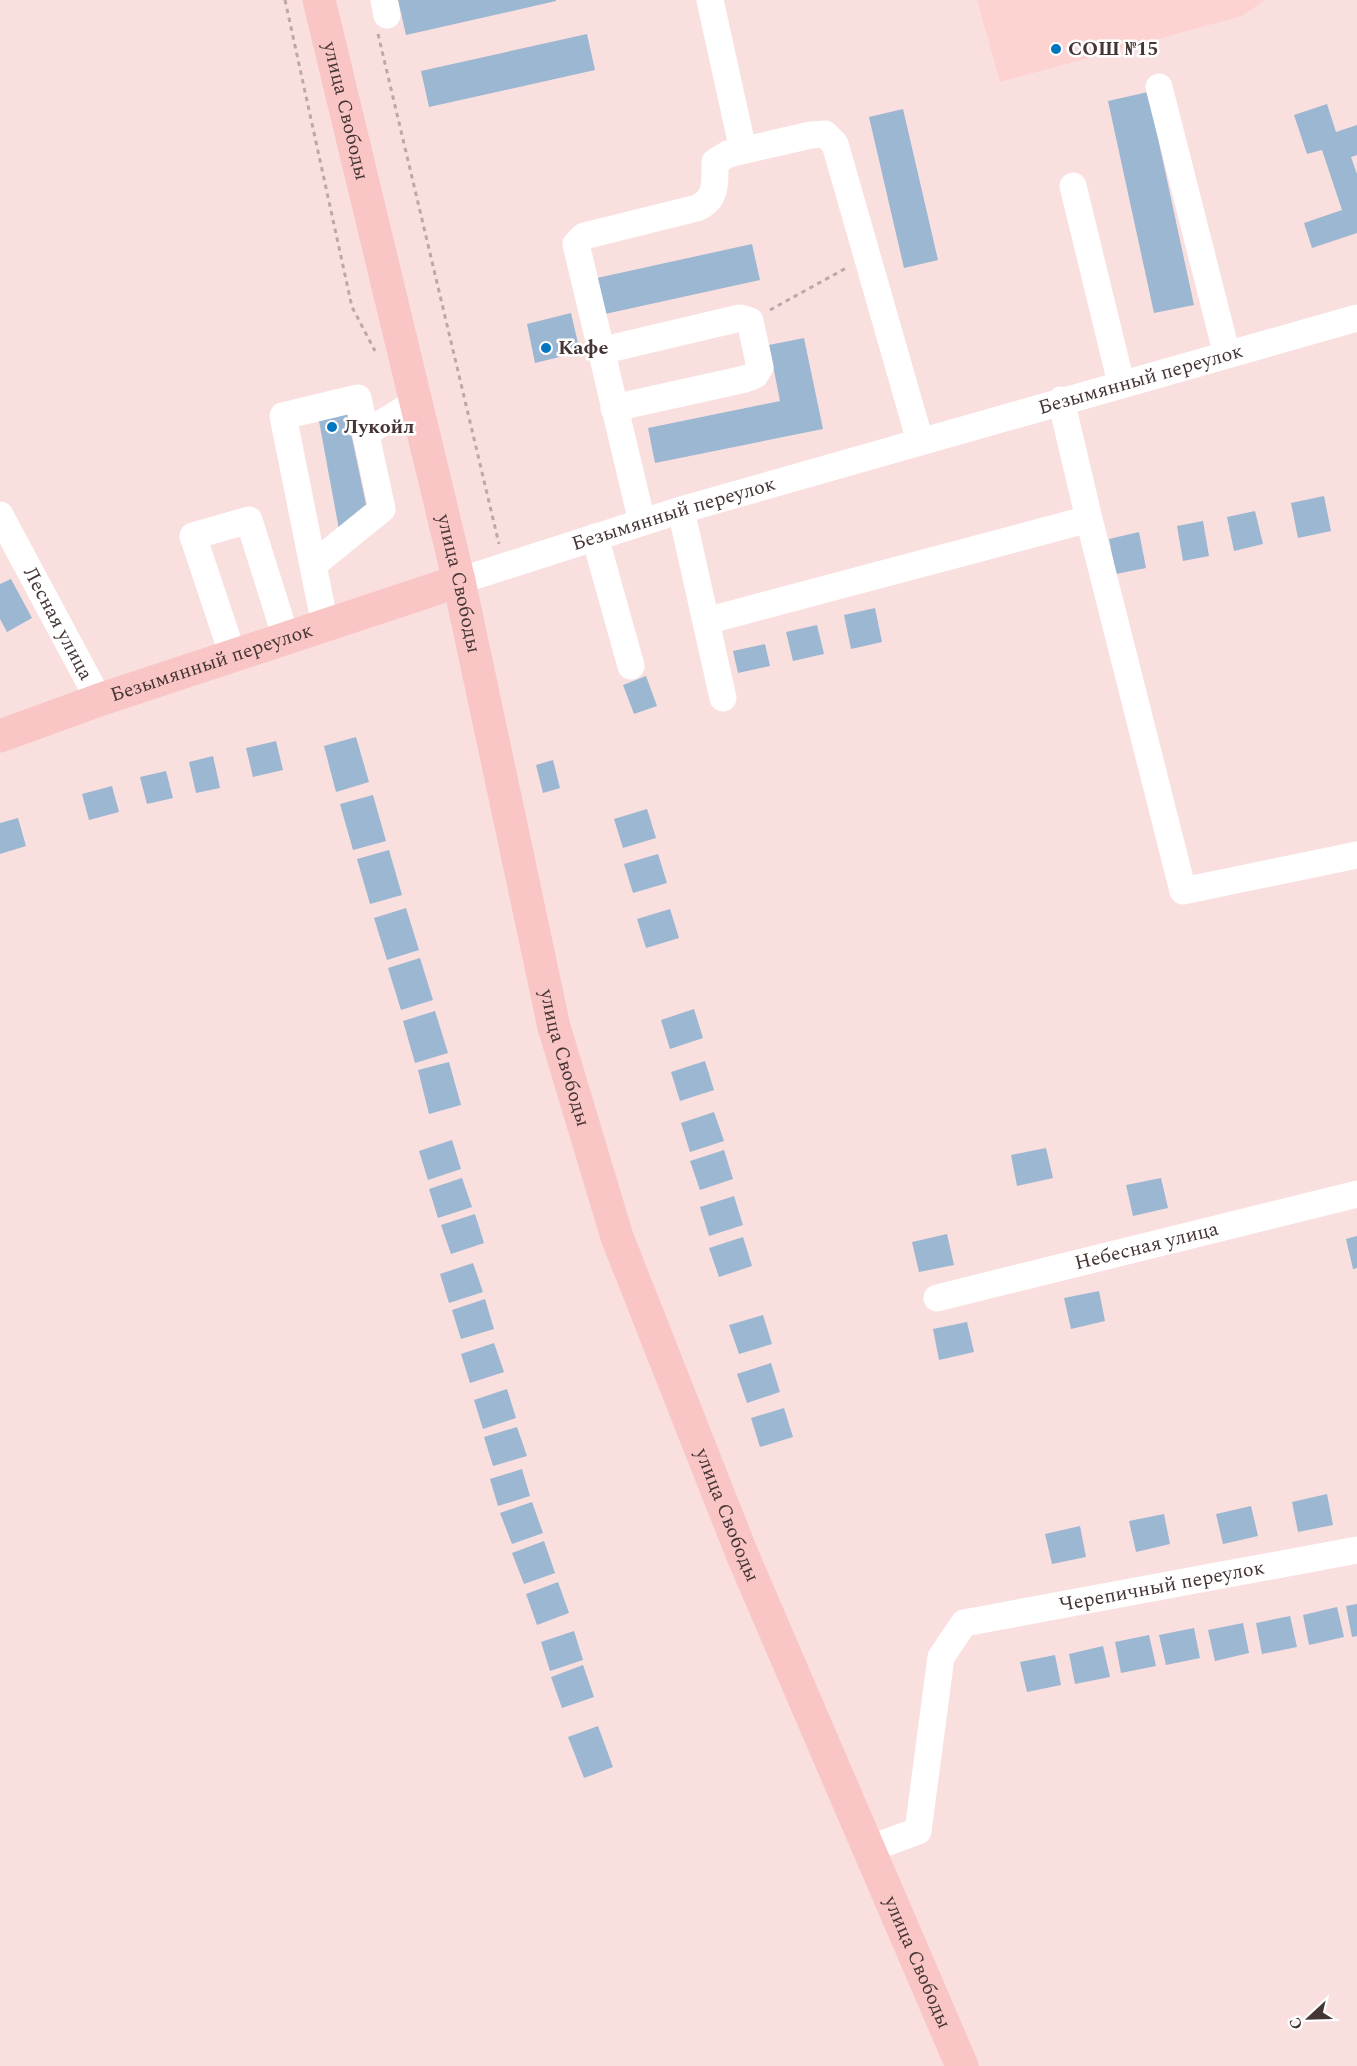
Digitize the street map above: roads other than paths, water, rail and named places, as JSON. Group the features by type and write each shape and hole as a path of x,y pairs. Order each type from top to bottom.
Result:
{"main road":[{"name":"улица Свободы","path":"319,0 459,581 554,1027 617,1237 742,1554 962,2066"},
{"name":"Безымянный переулок","path":"0,736 99,700 459,581"}],"street":[{"path":"710,0 743,150"},
{"path":"1159,87 1227,355"},
{"path":"642,522 576,243 584,236 697,208 708,203 714,195 715,162 728,154 825,134 835,144 920,441"},
{"path":"1073,186 1121,384"},
{"path":"600,351 740,318 750,321 760,367 755,375 614,408"},
{"name":"Безымянный переулок","path":"459,581 681,510 1061,400 1357,318"},
{"path":"313,565 382,509 358,398 283,416 325,626"},
{"path":"1061,400 1183,891 1357,855"},
{"path":"366,433 416,402"},
{"path":"681,510 723,698"},
{"name":"Лесная улица","path":"0,515 99,700"},
{"path":"706,621 1089,519"},
{"path":"233,656 193,536 249,520 286,638"},
{"path":"595,537 631,666"},
{"name":"Небесная улица","path":"937,1298 1357,1194"},
{"name":"Черепичный переулок","path":"869,1849 918,1831 941,1657 964,1623 1357,1550"}],"place":[{"name":"СОШ №15","path":"1056,49"},
{"name":"Кафе","path":"546,348"},
{"name":"Лукойл","path":"332,427"}]}
